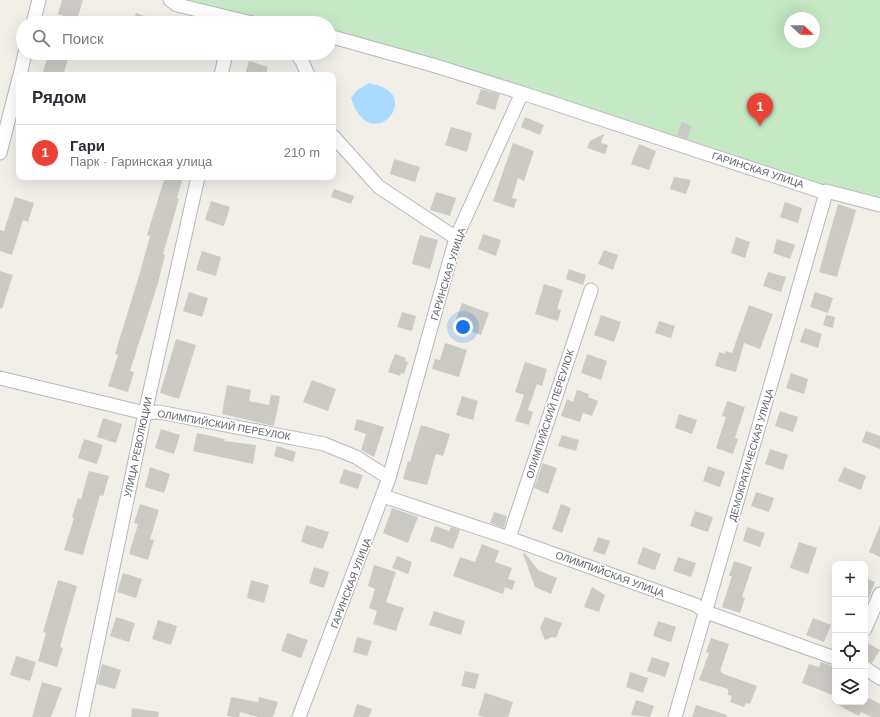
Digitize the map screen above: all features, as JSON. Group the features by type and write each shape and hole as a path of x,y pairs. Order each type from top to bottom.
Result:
{"street":[{"path":"35,16 39,0"},
{"path":"170,0 177,5 216,16"},
{"path":"336,38 436,66 522,93"},
{"path":"21,72 23,60"},
{"path":"222,72 224,60"},
{"path":"301,60 307,72"},
{"path":"0,153 16,90"},
{"name":"ГАРИНСКАЯ УЛИЦА","path":"299,717 389,478 456,238 522,93 826,192 880,205"},
{"path":"336,139 379,187 456,238"},
{"name":"УЛИЦА РЕВОЛЮЦИИ","path":"82,717 145,413 197,180"},
{"name":"ДЕМОКРАТИЧЕСКАЯ УЛИЦА","path":"675,717 826,192"},
{"name":"ОЛИМПИЙСКИЙ ПЕРЕУЛОК","path":"509,538 591,290"},
{"name":"ОЛИМПИЙСКИЙ ПЕРЕУЛОК","path":"0,378 145,413 159,412 324,444 356,457 389,478"},
{"name":"ОЛИМПИЙСКАЯ УЛИЦА","path":"383,496 509,538 696,605 706,612 832,657"},
{"path":"868,622 880,594"},
{"path":"866,669 880,678"}],"green space":[{"path":"180,0 880,0 880,204 336,31 336,16 252,16"}],"water":[{"path":"369,83 387,89 394,99 395,107 391,115 385,121 376,124 367,122 358,114 351,98 357,90"}],"building":[{"path":"62,0 83,0 78,16 64,16 58,14"},
{"path":"136,13 145,16 135,16"},
{"path":"47,60 68,60 64,72 43,72"},
{"path":"249,61 268,67 267,72 246,72"},
{"path":"481,89 500,94 495,110 476,104"},
{"path":"525,117 544,125 540,135 521,127"},
{"path":"682,122 692,126 687,139 677,135"},
{"path":"451,127 472,133 467,152 445,145"},
{"path":"604,134 601,143 608,145 605,154 587,148 590,141"},
{"path":"513,143 534,151 524,181 518,178 512,198 517,199 514,208 493,201"},
{"path":"639,144 656,151 649,170 631,164"},
{"path":"394,159 420,167 415,182 390,174"},
{"path":"674,177 691,180 686,194 670,189"},
{"path":"164,180 182,180 177,198 179,199 163,254 165,255 158,283 130,371 134,372 128,392 108,386 118,355 115,354 150,236 147,235"},
{"path":"334,189 354,196 351,204 331,197"},
{"path":"436,192 456,198 450,216 430,210"},
{"path":"15,197 34,203 28,222 23,220 12,255 0,251 0,230 4,231"},
{"path":"211,201 230,207 224,226 205,220"},
{"path":"785,202 802,208 798,223 780,217"},
{"path":"838,204 856,210 837,277 819,272"},
{"path":"483,234 501,240 496,256 478,249"},
{"path":"420,235 438,240 430,269 412,264"},
{"path":"736,237 750,242 745,258 731,253"},
{"path":"777,239 795,245 790,259 773,253"},
{"path":"604,250 618,255 613,270 598,264"},
{"path":"202,251 221,257 216,276 196,270"},
{"path":"569,269 586,275 583,285 566,279"},
{"path":"0,271 13,275 2,309 0,308"},
{"path":"768,272 786,277 781,292 763,286"},
{"path":"544,284 563,290 557,309 561,310 558,321 535,314"},
{"path":"189,292 208,298 202,317 183,311"},
{"path":"815,292 833,298 828,313 810,307"},
{"path":"462,303 489,313 481,335 454,325"},
{"path":"749,305 773,314 760,349 744,343 736,372 715,366 719,352 725,354 725,351 732,353"},
{"path":"402,312 416,316 412,331 397,327"},
{"path":"601,315 621,322 614,342 594,335"},
{"path":"826,315 835,317 833,328 823,325"},
{"path":"659,321 675,326 671,338 655,333"},
{"path":"805,328 822,334 818,348 800,342"},
{"path":"176,339 196,345 179,399 160,393"},
{"path":"445,343 467,350 459,377 432,369 435,359 440,360"},
{"path":"395,354 406,358 405,361 408,362 404,374 401,373 400,376 388,372"},
{"path":"587,354 607,361 601,380 581,373"},
{"path":"525,362 547,369 542,386 537,384 528,410 533,412 529,425 515,421 524,395 515,392"},
{"path":"791,373 808,379 804,394 786,388"},
{"path":"312,380 336,389 328,411 303,402"},
{"path":"227,385 251,390 249,401 269,405 271,395 280,396 274,426 222,414"},
{"path":"577,390 589,394 588,397 598,401 592,416 583,413 580,422 561,416 567,399 573,402"},
{"path":"462,396 478,401 473,420 456,415"},
{"path":"727,401 745,407 735,438 738,439 733,454 716,448 726,417 722,416"},
{"path":"780,411 798,417 793,432 775,426"},
{"path":"679,414 697,420 692,434 675,428"},
{"path":"103,418 122,424 116,443 97,437"},
{"path":"357,419 384,427 374,457 361,450 366,434 354,430"},
{"path":"421,425 450,434 443,456 436,454 427,485 403,479 408,461 410,462"},
{"path":"161,429 180,435 174,454 155,448"},
{"path":"866,431 880,436 880,449 862,442"},
{"path":"197,433 225,439 224,441 256,445 253,464 193,451"},
{"path":"562,435 579,440 576,451 558,446"},
{"path":"84,439 103,445 97,464 78,458"},
{"path":"277,446 296,452 293,462 274,456"},
{"path":"770,449 788,455 783,470 765,464"},
{"path":"543,463 557,468 548,494 534,488"},
{"path":"708,466 725,472 720,487 703,481"},
{"path":"150,467 170,474 164,493 145,487"},
{"path":"844,467 866,476 861,490 838,481"},
{"path":"344,469 363,475 358,489 339,483"},
{"path":"89,471 109,476 103,496 100,495 83,555 64,550 74,518 72,517 78,498 81,499"},
{"path":"756,492 774,498 769,512 751,506"},
{"path":"140,504 159,510 150,539 154,540 148,560 129,554 138,524 134,523"},
{"path":"561,504 571,508 562,533 552,529"},
{"path":"392,508 418,517 408,543 383,533"},
{"path":"695,511 713,517 708,532 690,526"},
{"path":"494,512 507,516 504,528 490,523"},
{"path":"306,525 329,532 323,549 301,542"},
{"path":"880,525 880,557 869,552"},
{"path":"435,526 449,531 451,527 460,530 453,549 430,541"},
{"path":"747,527 765,533 760,547 743,541"},
{"path":"598,537 610,541 605,555 593,551"},
{"path":"799,542 817,548 808,574 790,568"},
{"path":"482,544 499,551 495,562 512,568 508,579 515,581 512,590 505,587 503,594 453,576 460,557 475,562"},
{"path":"643,547 661,554 655,570 637,564"},
{"path":"525,553 538,570 557,578 551,594 535,587 523,554"},
{"path":"397,556 412,562 408,574 392,568"},
{"path":"678,557 696,563 691,577 673,571"},
{"path":"734,561 752,567 742,597 745,598 740,613 722,607 732,576 729,576"},
{"path":"374,565 396,572 386,602 404,608 396,631 373,624 377,611 369,608 375,589 368,586"},
{"path":"314,567 329,572 324,588 309,583"},
{"path":"123,573 142,579 136,598 117,592"},
{"path":"868,579 875,582 868,600"},
{"path":"58,580 77,586 60,647 63,648 57,667 38,661 46,633 43,632"},
{"path":"251,580 269,585 264,603 247,598"},
{"path":"592,587 605,595 599,612 584,607"},
{"path":"434,611 465,621 461,635 429,625"},
{"path":"116,617 135,623 129,642 110,636"},
{"path":"545,617 562,623 556,638 552,637 545,640 540,628"},
{"path":"813,618 831,625 824,642 806,635"},
{"path":"158,620 177,626 171,645 152,639"},
{"path":"658,621 676,627 671,642 653,636"},
{"path":"287,633 308,640 301,658 281,651"},
{"path":"357,637 372,641 367,656 353,652"},
{"path":"711,638 729,644 720,671 722,672 721,673 757,686 750,704 746,703 744,707 730,702 732,696 728,695 728,689 699,680 709,653 706,652"},
{"path":"868,644 880,650 872,663 868,661"},
{"path":"16,656 36,662 30,681 10,675"},
{"path":"652,657 670,663 665,677 647,671"},
{"path":"821,662 832,666 832,695 802,683 809,664 819,667"},
{"path":"102,664 121,670 115,689 97,684"},
{"path":"465,671 479,674 475,689 461,686"},
{"path":"630,672 648,678 643,693 626,687"},
{"path":"42,682 62,688 51,717 32,717"},
{"path":"485,693 513,702 508,717 485,717 478,715"},
{"path":"231,697 258,702 259,697 278,702 273,717 258,717 240,712 239,717 234,717 227,716"},
{"path":"868,698 880,704 880,717 872,717 861,712 859,716 838,705 868,705"},
{"path":"636,700 654,706 650,717 631,715"},
{"path":"357,704 372,709 369,717 353,717"},
{"path":"696,705 727,715 726,717 692,717"},
{"path":"132,708 159,712 158,717 131,717"}],"place":[{"name":"Гари","path":"760,126"}]}
